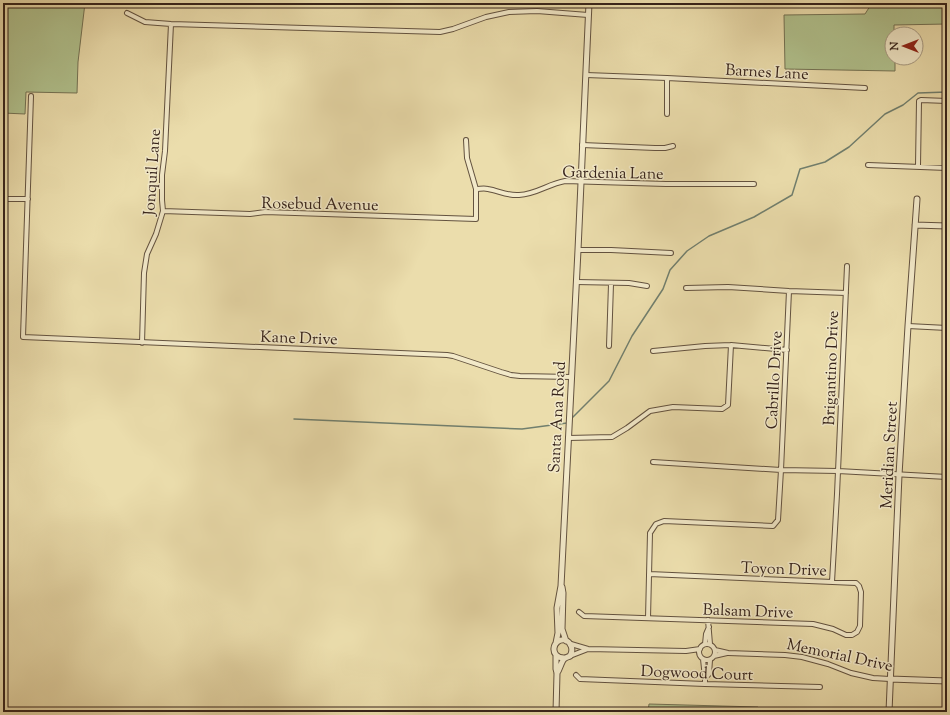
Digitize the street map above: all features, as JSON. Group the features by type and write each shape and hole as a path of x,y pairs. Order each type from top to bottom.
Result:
{"street":[{"name":"Santa Ana Road","path":"556,712 557,673 554,647 558,633 557,608 561,586 589,3"},
{"path":"127,13 145,22 171,24 440,32 505,12 538,11 588,15"},
{"name":"Jonquil Lane","path":"142,343 144,273 147,254 156,234 163,210 162,175 165,151 171,24"},
{"name":"Barnes Lane","path":"586,76 667,78 865,88"},
{"path":"667,78 667,114"},
{"path":"3,199 28,199 31,96"},
{"path":"918,166 919,102 921,100 947,101"},
{"path":"466,140 468,158 476,189"},
{"path":"582,145 655,148 673,146"},
{"path":"868,165 947,168"},
{"name":"Gardenia Lane","path":"476,189 487,188 508,194 518,195 530,194 540,191 557,182 565,181 666,184 754,184"},
{"name":"Rosebud Avenue","path":"163,210 250,214 273,212 476,220 476,189"},
{"name":"Kane Drive","path":"28,199 23,337 447,355 511,375 571,377"},
{"name":"Meridian Street","path":"889,712 899,475 917,199"},
{"path":"915,225 947,226"},
{"path":"578,250 671,253"},
{"name":"Brigantino Drive","path":"832,582 847,266"},
{"path":"576,282 647,286"},
{"path":"609,346 611,284"},
{"path":"686,288 728,287 846,293"},
{"name":"Cabrillo Drive","path":"649,574 650,533 656,524 664,521 773,526 778,520 789,291"},
{"path":"908,326 947,328"},
{"path":"653,350 705,346 731,346 787,350"},
{"path":"568,438 612,437 650,411 665,408 673,407 722,410 728,405 731,346"},
{"path":"653,462 781,470 838,471 947,477"},
{"path":"648,618 649,574"},
{"name":"Toyon Drive","path":"649,574 856,583 859,586 860,592 860,626 857,632 852,635 846,635"},
{"name":"Santa Ana Road","path":"557,673 572,650 562,628 563,593 561,586"},
{"name":"Balsam Drive","path":"579,612 584,616 813,624 833,629 846,635"},
{"path":"708,620 710,644 715,650 728,653"},
{"path":"556,643 560,640 588,649 686,651 700,649 705,644 706,634 709,627"},
{"path":"705,644 710,644"},
{"path":"556,656 561,658 567,657 588,649"},
{"path":"700,649 700,654 703,659 705,684"},
{"path":"714,656 715,650"},
{"path":"686,651 700,654"},
{"path":"705,678 709,674 710,660 714,656 728,653"},
{"name":"Memorial Drive","path":"728,653 802,657 828,664 851,673 873,678 947,680"},
{"path":"703,659 710,660"},
{"name":"Dogwood Court","path":"576,675 580,679 820,687"},
{"path":"945,712 947,680"}],"green space":[{"path":"3,3 85,3 78,62 77,93 26,92 25,114 3,113"},
{"path":"872,3 947,3 947,24 884,26 884,66 895,66 895,71 785,69 784,15 865,14"},
{"path":"649,704 758,707 758,712 648,712"}],"waterway":[{"path":"571,419 609,381 632,336 663,289 670,270 687,251 709,236 754,217 792,195 800,169 825,162 849,147 885,114 903,105 918,93 947,92"},
{"path":"294,419 522,429 567,423"}]}
